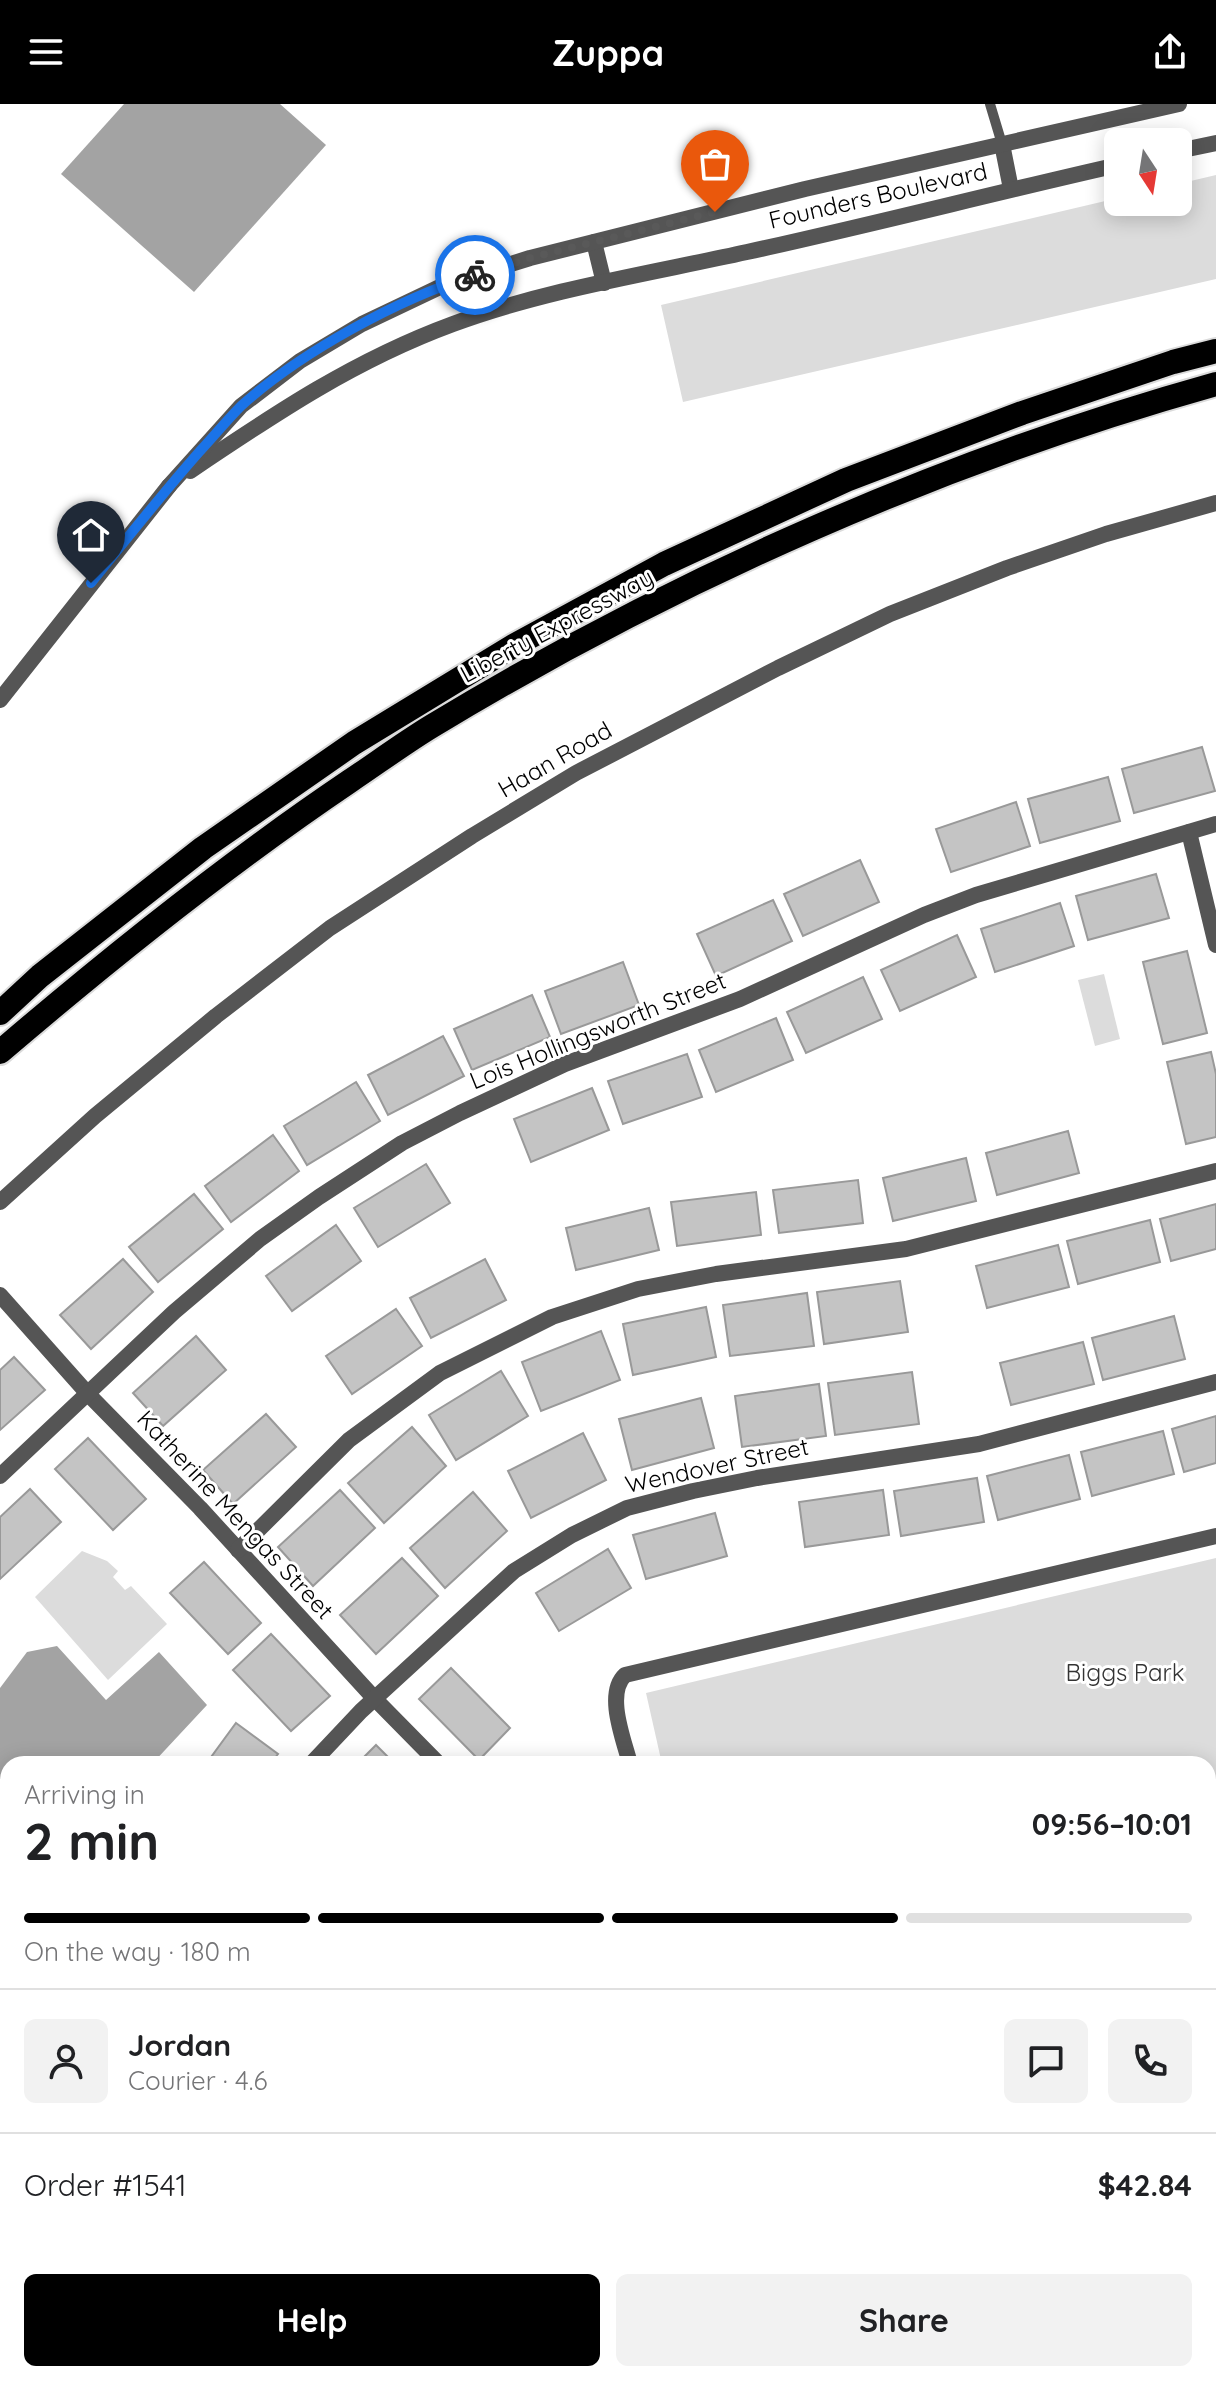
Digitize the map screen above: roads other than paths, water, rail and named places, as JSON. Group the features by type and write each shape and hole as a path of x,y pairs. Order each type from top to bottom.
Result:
{"highway":[{"name":"Liberty Expressway","path":"0,1013 40,976 203,848 354,743 515,645 664,564 846,480 1022,413 1173,362 1216,351"},
{"name":"Liberty Expressway","path":"0,1052 105,962 292,821 430,728 543,662 780,544 902,491 1029,443 1216,384"}],"street":[{"name":"Founders Boulevard","path":"169,486 241,406 300,361 362,324 444,285 530,258 805,189 1179,104"},
{"path":"1192,148 1216,143"},
{"path":"1002,144 1011,189"},
{"name":"Founders Boulevard","path":"169,486 286,407 360,364 454,323 546,296 819,236 1104,168"},
{"path":"594,242 604,283"},
{"path":"0,700 169,486"},
{"name":"Haan Road","path":"0,1202 107,1106 330,928 576,773 778,668 890,614 1007,568 1106,534 1216,503"},
{"name":"Lois Hollingsworth Street","path":"0,1476 174,1312 260,1239 402,1143 565,1064 740,999 924,915 976,895 1216,824"},
{"path":"1189,832 1216,945"},
{"path":"238,1550 349,1440 440,1373 552,1317 638,1289 716,1274 906,1249 1216,1171"},
{"name":"Katherine Mengas Street","path":"0,1295 88,1394 431,1756"},
{"name":"Wendover Street","path":"319,1756 374,1698 514,1571 572,1535 627,1508 757,1478 979,1444 1216,1382"},
{"path":"628,1756 614,1698 618,1681 625,1675 1216,1536"}],"lane":[{"path":"990,104 1002,144"}],"park label":[{"name":"Biggs Park","path":"1125,1673"}]}
